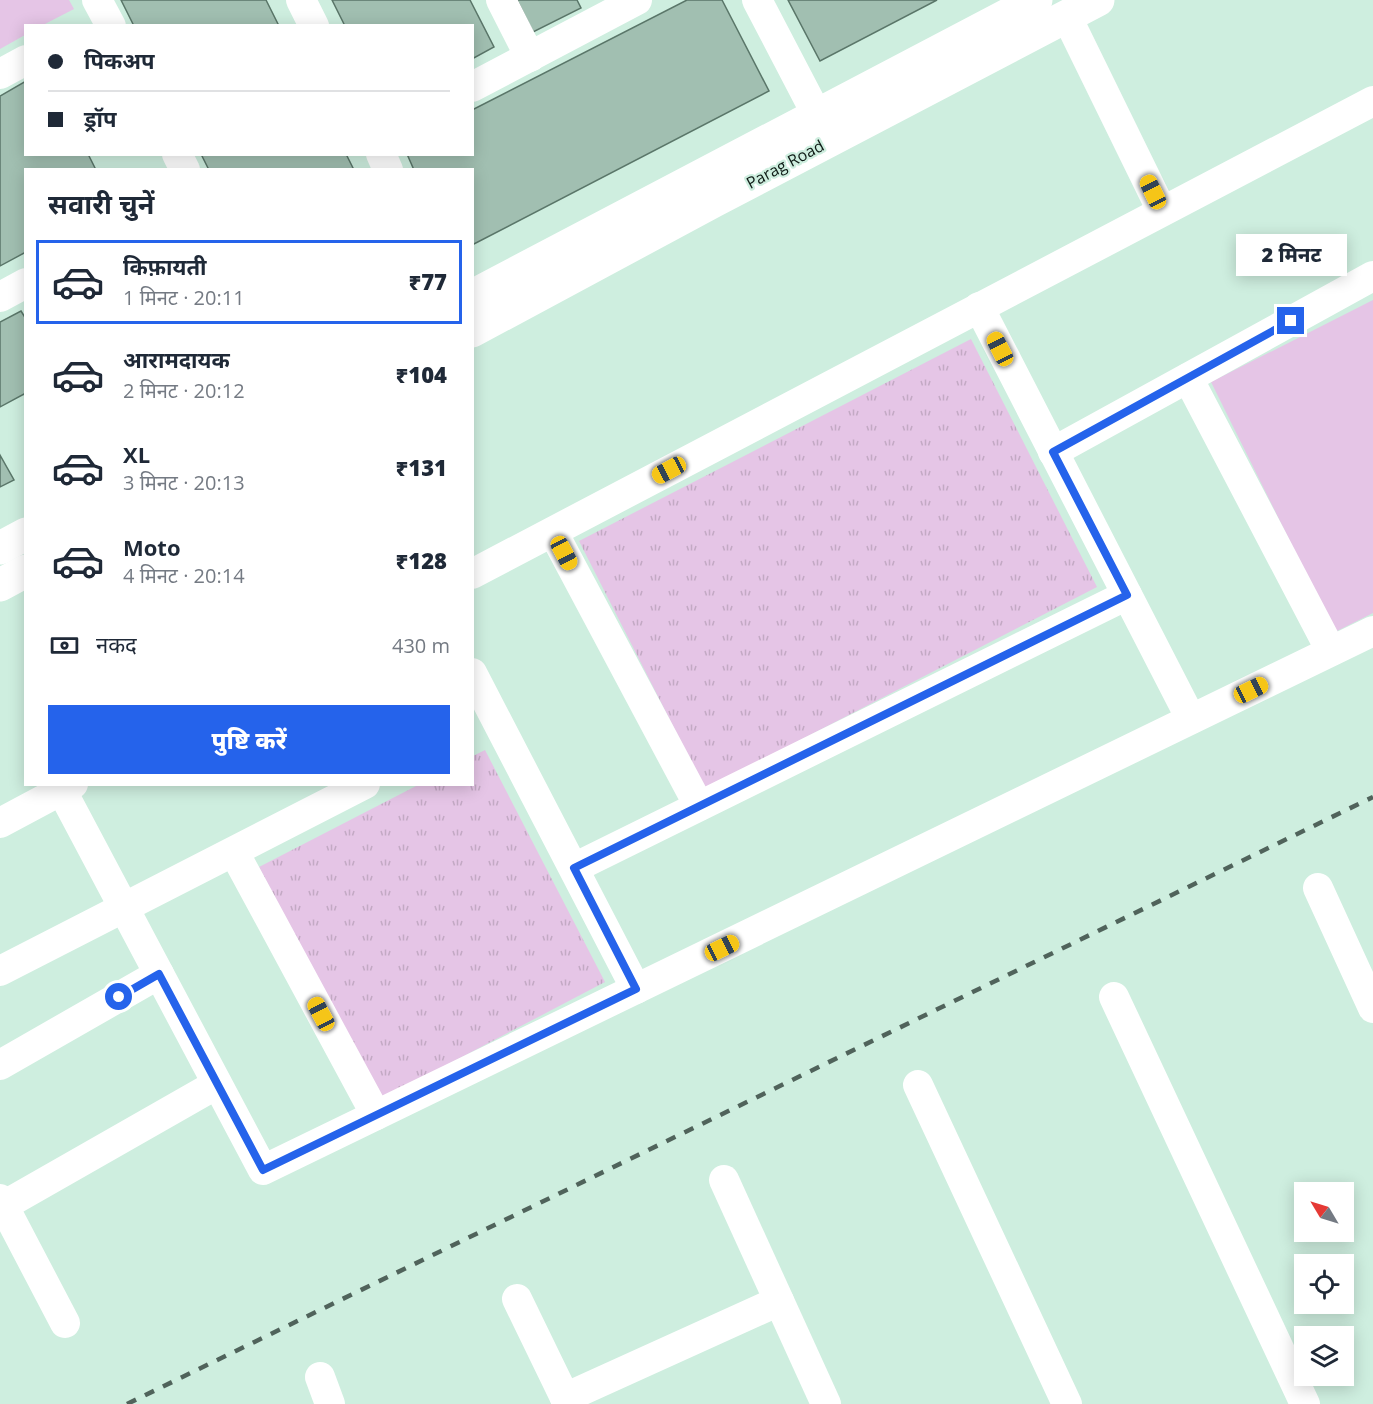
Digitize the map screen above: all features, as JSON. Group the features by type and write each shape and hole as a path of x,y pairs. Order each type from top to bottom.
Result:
{"street":[{"path":"301,0 313,24"},
{"path":"501,0 530,57"},
{"path":"474,86 637,0"},
{"path":"757,0 817,115"},
{"name":"Parag Road","path":"474,295 1036,0"},
{"name":"Parag Road","path":"474,330 1098,0"},
{"path":"1066,17 1162,211"},
{"path":"0,74 24,61"},
{"path":"474,573 1373,100"},
{"path":"1053,452 1373,276"},
{"path":"0,297 24,285"},
{"path":"979,307 1191,719"},
{"path":"1188,378 1331,651"},
{"path":"553,531 699,806"},
{"path":"0,548 24,535"},
{"path":"0,585 24,572"},
{"path":"574,868 1127,595"},
{"path":"0,823 68,788 124,908 263,1170 1373,630"},
{"path":"474,681 484,723 574,868 636,989"},
{"path":"0,971 361,786"},
{"path":"234,852 376,1115"},
{"path":"1318,888 1373,1008"},
{"path":"0,1065 159,974"},
{"path":"1114,997 1305,1404"},
{"path":"65,1323 2,1203 217,1084"},
{"path":"918,1086 1066,1404"},
{"path":"724,1180 826,1404"},
{"path":"517,1299 567,1401 779,1301"}],"green space":[{"path":"0,0 69,0 74,9 45,24 24,24 24,36 0,49"},
{"path":"1373,300 1373,613 1335,632 1211,382"},
{"path":"971,339 1097,587 705,789 579,541"},
{"path":"485,750 605,982 380,1100 259,867 416,786 474,786 474,756"}],"building":[{"path":"121,0 266,0 278,24 133,24"},
{"path":"332,0 470,0 494,47 474,58 474,24 344,24"},
{"path":"517,0 577,0 581,8 533,32"},
{"path":"687,0 722,0 769,91 474,244 474,168 413,168 408,156 474,156 474,109"},
{"path":"788,0 937,0 820,61"},
{"path":"24,82 24,156 89,156 95,168 24,168 24,253 0,266 0,96"},
{"path":"202,156 347,156 353,168 208,168"},
{"path":"21,311 24,316 24,394 0,407 0,322"},
{"path":"0,455 14,480 0,487"}],"railway":[{"path":"127,1404 1373,797"}],"route":[{"path":"119,997 159,974 263,1170 636,989 574,868 1127,595 1053,452 1291,321"}]}
